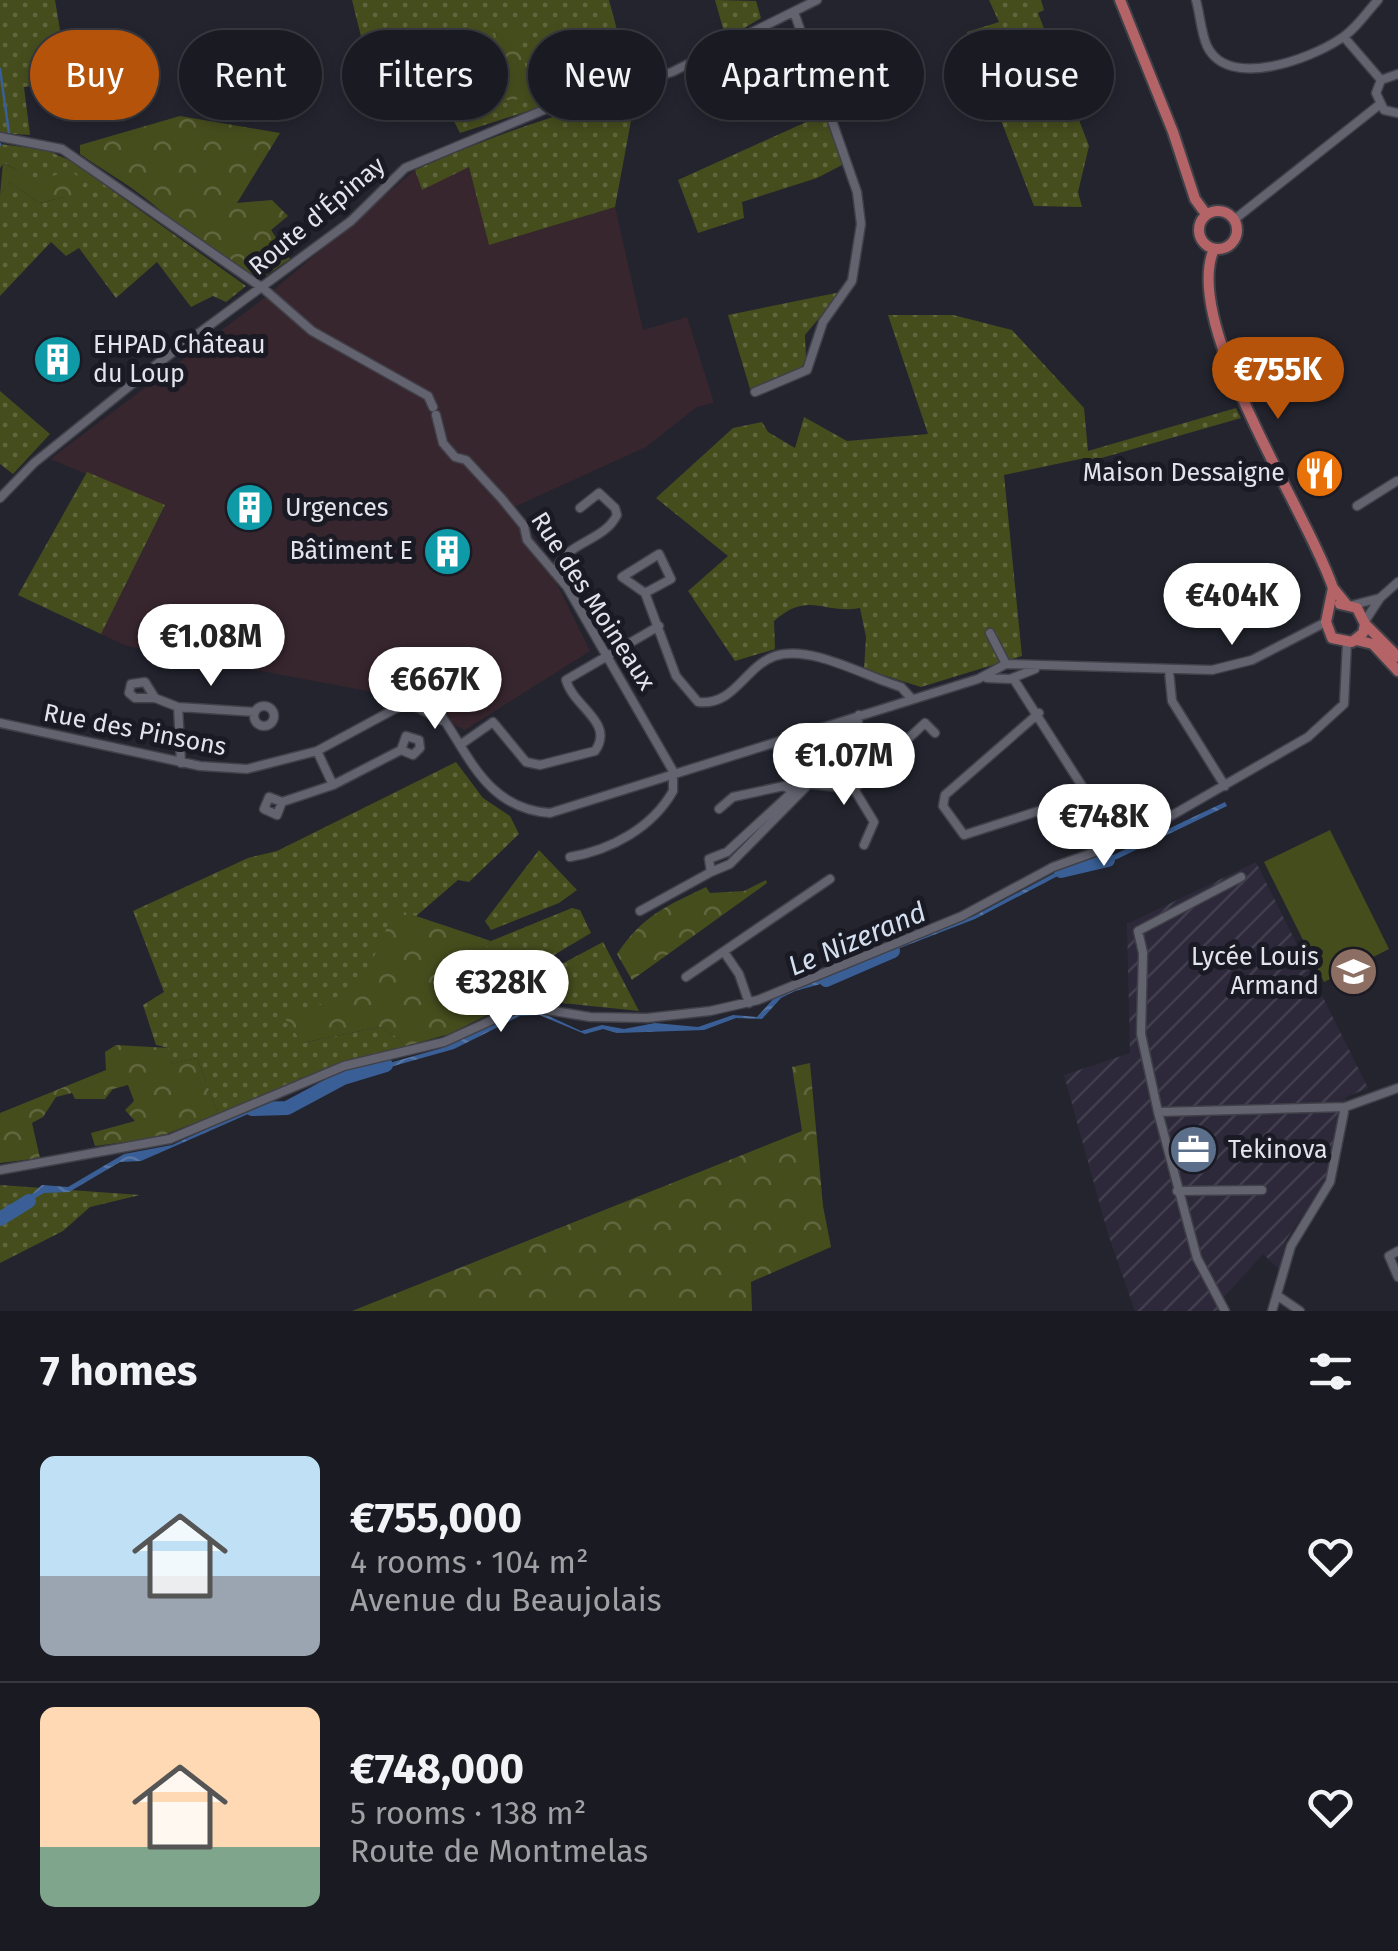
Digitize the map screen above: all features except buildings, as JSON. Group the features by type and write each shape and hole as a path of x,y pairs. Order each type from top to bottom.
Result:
{"main road":[{"path":"1120,0 1173,132 1195,199 1206,214"},
{"path":"1216,210 1234,219 1236,238 1230,246 1214,249 1199,235 1206,214 1216,210"},
{"path":"1214,249 1206,278 1220,340 1333,588 1398,658"},
{"path":"1333,588 1328,617 1343,641"},
{"path":"1328,617 1350,604"},
{"path":"1343,641 1365,622"},
{"path":"1343,641 1372,644 1398,671"}],"street":[{"name":"Route d'Épinay","path":"0,498 34,463 142,376 264,289 351,220 414,162 551,107 672,72 817,0"},
{"path":"1196,0 1207,46 1225,65 1238,70 1252,70 1344,37 1378,0"},
{"path":"755,392 807,370 823,322 852,281 860,243 857,192 794,12"},
{"path":"1344,37 1381,80"},
{"path":"1379,105 1376,93 1381,80 1398,74"},
{"path":"1379,105 1398,113"},
{"path":"1234,219 1379,105"},
{"name":"Rue des Moineaux","path":"0,137 62,149 264,289 312,331 425,395 435,411 443,443 455,457 466,460 502,500 555,573 673,771"},
{"path":"1357,506 1398,482"},
{"path":"555,573 567,551 601,531 616,515 615,508 599,493 580,508"},
{"path":"645,594 671,579 658,554 622,577 645,594 676,676 698,702 726,697 774,656 804,654 901,687 911,698"},
{"path":"1365,622 1380,598 1398,582"},
{"path":"1350,604 1380,598"},
{"path":"449,725 403,699 401,683 410,678 422,681 425,694 449,725 491,791 532,812 568,810 673,771 978,678 1043,666 1106,664 1169,671 1238,666 1297,640 1328,617"},
{"path":"460,745 493,722 526,762 540,765 594,751 601,742 598,719 583,710 566,680 606,653 660,626"},
{"path":"990,632 1009,671 1038,712 1082,786 1082,798 964,834 958,832 942,806 946,794 1038,712"},
{"path":"0,1170 170,1139 331,1071 452,1039 523,1006 628,1018 682,1016 749,1002 962,916 1054,866 1131,838 1329,723 1344,704 1347,675 1343,641 1297,640"},
{"path":"1169,671 1172,701 1225,786"},
{"path":"416,704 425,694"},
{"path":"155,698 178,708 255,712"},
{"name":"Rue des Pinsons","path":"0,724 181,763 256,768 317,752 403,699"},
{"path":"178,708 181,763"},
{"path":"640,911 730,864 856,726 859,714"},
{"path":"854,789 924,721 934,734"},
{"path":"282,802 333,785 401,750"},
{"path":"317,752 333,785"},
{"path":"570,857 610,845 644,826 674,791 673,771"},
{"path":"711,872 710,860 727,852 791,790 806,783 854,789"},
{"path":"719,809 733,798 784,786 791,790"},
{"path":"854,789 874,822 864,845"},
{"path":"686,977 830,878"},
{"path":"1226,1311 1197,1258 1158,1112 1141,1034 1143,952 1138,931 1241,878"},
{"path":"724,952 739,974 749,1002"},
{"path":"1158,1112 1345,1107 1398,1088"},
{"path":"1272,1311 1291,1246 1330,1182 1345,1107"},
{"path":"1177,1192 1262,1190"},
{"path":"1398,1251 1389,1256 1398,1277"},
{"path":"1278,1296 1300,1311"}],"shaded area":[{"path":"469,167 489,245 615,207 643,330 687,317 714,403 697,407 646,447 512,508 536,541 590,651 465,730 389,695 127,646 101,634 165,506 50,459 263,299 415,170 422,190"},
{"path":"1256,862 1368,1088 1346,1097 1324,1184 1286,1240 1279,1269 1263,1254 1224,1297 1222,1311 1135,1311 1108,1234 1064,1075 1130,1053 1127,924"}],"green space":[{"path":"0,0 55,0 60,30 30,30 30,86 24,87 30,135 0,133"},
{"path":"352,0 609,0 617,30 528,30 528,111 508,117 508,30 359,30"},
{"path":"715,0 756,1 761,18 741,30 723,30"},
{"path":"989,0 1041,0 1044,10 1038,13 1045,30 973,30 999,22"},
{"path":"516,28 528,78 528,88 514,102 508,100 507,30"},
{"path":"179,116 179,120 204,120 280,133 237,203 272,200 288,216 271,230 290,259 261,279 229,266 137,192 80,154 80,145"},
{"path":"453,120 500,120 460,133"},
{"path":"545,120 631,120 615,207 489,245 469,167 422,190 415,170"},
{"path":"811,120 828,120 844,164 817,178 742,202 744,218 698,233 678,180"},
{"path":"1001,120 1079,120 1089,146 1078,192 1082,207 1034,206"},
{"path":"0,144 46,150 71,161 246,286 226,302 213,296 191,307 157,262 116,298 79,248 66,256 51,242 0,296 0,195 10,182 39,203 65,197 4,163 0,168"},
{"path":"3,163 38,181 70,170 84,182 77,200 65,197 39,203 10,182 0,195"},
{"path":"841,292 805,335 806,358 800,371 750,389 728,315"},
{"path":"888,315 953,315 1012,330 1084,408 1088,451 1236,408 1241,418 1091,461 1085,458 1004,475 1022,656 921,687 864,669 866,637 860,608 807,605 774,621 775,649 735,661 688,591 728,556 656,498 733,428 762,422 768,432 795,448 804,417 847,441 928,434"},
{"path":"0,391 50,434 13,474 0,464"},
{"path":"87,472 165,505 101,634 18,595"},
{"path":"456,762 483,798 510,816 519,834 469,882 458,880 378,949 370,971 356,987 326,1004 302,1043 380,1027 400,1039 404,1047 308,1076 218,1114 197,1058 171,1064 168,1048 156,1045 143,1005 164,992 133,911 248,858 277,851"},
{"path":"1330,830 1389,949 1324,982 1264,862"},
{"path":"539,850 577,890 559,903 491,930 485,921"},
{"path":"766,880 767,883 632,980 617,954 646,921 706,887 710,893 744,891"},
{"path":"572,908 580,910 591,933 475,1002 458,975 491,941"},
{"path":"395,909 491,941 458,975 475,1001 501,987 510,1004 449,1034 404,1047 400,1039 380,1027 302,1043 283,1015 330,1000 357,982 375,954"},
{"path":"603,942 639,1011 533,1000 510,1004 505,994"},
{"path":"116,1045 169,1048 171,1064 197,1058 218,1114 156,1138 95,1146 91,1133 135,1121 125,1110 134,1101 128,1085 113,1089 105,1099 75,1099 72,1093 56,1097 43,1117 32,1123 40,1158 0,1163 0,1113 106,1070 105,1052"},
{"path":"810,1063 823,1206 831,1247 751,1282 752,1311 352,1311 802,1131 792,1067"},
{"path":"0,1185 140,1195 90,1207 63,1231 0,1263"}],"water":[{"path":"1225,802 1227,806 1117,859 1073,868 975,919 861,963 828,982 795,991 781,998 762,1019 736,1018 704,1030 617,1033 603,1029 585,1034 539,1015 520,1016 454,1049 319,1087 286,1112 255,1111 141,1161 120,1162 69,1192 44,1193 0,1218 7,1205 23,1202 42,1185 68,1187 124,1154 172,1145 257,1106 284,1107 319,1083 442,1048 514,1013 538,1011 581,1031 602,1025 624,1029 655,1023 698,1027 733,1015 757,1017 775,997 811,980 974,916 1066,867 1107,858"}],"waterway":[{"path":"0,69 9,133"},
{"name":"Le Nizerand","path":"1061,871 1108,860"},
{"name":"Le Nizerand","path":"826,980 893,951"},
{"name":"Le Nizerand","path":"252,1109 287,1108 343,1078 386,1065"},
{"name":"Le Nizerand","path":"0,1219 29,1201"}],"place":[{"name":"EHPAD Château du Loup","path":"58,359"},
{"name":"Maison Dessaigne","path":"1320,473"},
{"name":"Urgences","path":"250,508"},
{"name":"Bâtiment E","path":"448,551"},
{"name":"Lycée Louis Armand","path":"1354,971"},
{"name":"Tekinova","path":"1193,1150"}]}
